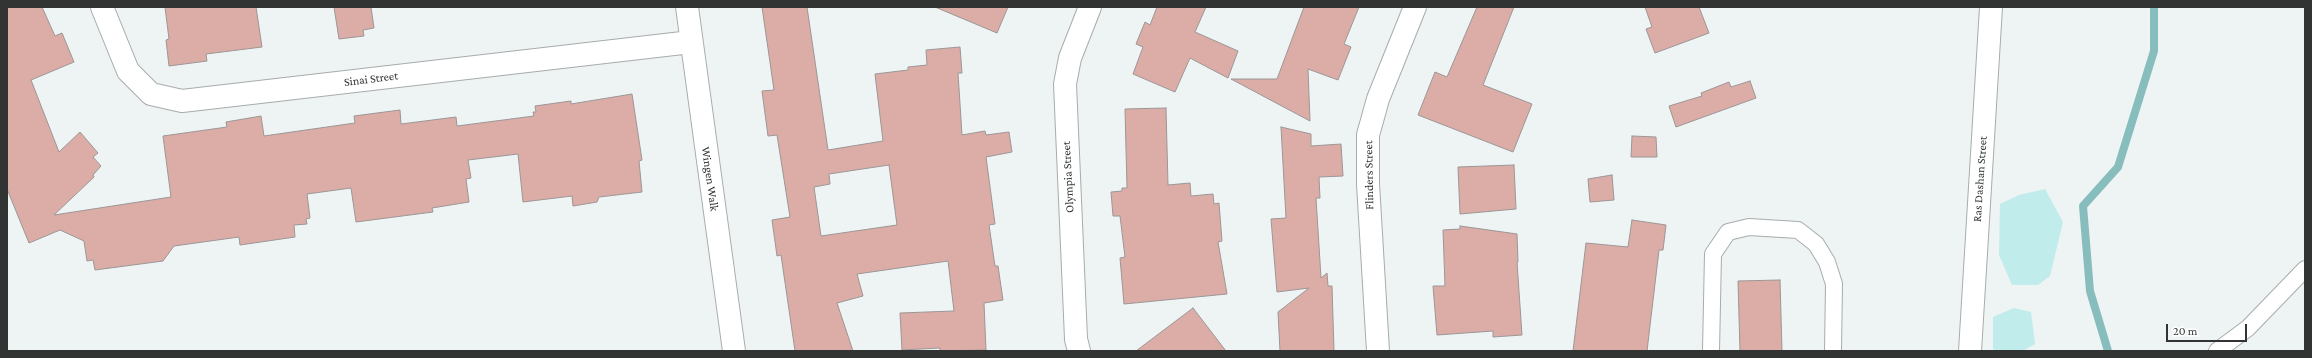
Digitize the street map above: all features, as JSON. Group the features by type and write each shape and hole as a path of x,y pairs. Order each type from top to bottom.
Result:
{"street":[{"name":"Sinai Street","path":"102,7 128,71 151,94 182,101 691,42"},
{"name":"Wingen Walk","path":"687,7 734,351"},
{"name":"Olympia Street","path":"1079,351 1076,339 1065,84 1070,58 1090,7"},
{"name":"Flinders Street","path":"1378,351 1368,184 1368,135 1378,99 1415,7"},
{"name":"Ras Dashan Street","path":"1970,351 1991,7"}],"lane":[{"path":"1711,351 1713,254 1728,232 1749,227 1798,230 1816,244 1827,262 1834,284 1833,351"},
{"path":"2217,351 2248,328 2305,269"}],"shaded area":[{"path":"2045,189 2063,222 2050,276 2038,285 2012,285 1999,255 2000,204 2019,195"},
{"path":"2014,308 2031,312 2035,344 2023,351 1997,351 1993,349 1993,317"}],"building":[{"path":"7,7 42,7 55,36 62,33 74,62 31,80 59,152 80,132 98,153 93,157 101,166 93,175 94,177 54,215 171,197 163,136 227,127 226,122 261,116 264,136 355,123 354,116 400,110 401,124 456,117 457,126 534,116 533,112 536,112 535,106 571,101 571,104 632,94 642,160 639,161 642,192 599,197 597,202 573,206 572,196 523,202 518,154 468,160 471,178 466,179 469,202 432,208 433,212 356,222 351,188 307,194 310,218 306,219 307,224 294,225 295,237 240,245 239,237 174,246 163,261 95,270 93,260 87,261 84,241 60,230 29,243 7,189"},
{"path":"165,7 256,7 262,47 206,54 207,61 169,66 166,40 169,39"},
{"path":"334,7 371,7 374,28 363,30 364,36 339,39"},
{"path":"762,7 807,7 828,150 883,141 875,74 908,70 908,67 927,65 926,50 960,47 962,73 958,73 962,135 985,131 986,135 1009,132 1012,152 986,157 995,224 989,225 995,266 998,266 1003,300 984,303 986,350 940,351 940,348 902,350 900,313 954,311 948,261 857,274 863,296 837,303 853,351 795,351 781,255 777,256 772,220 790,217 777,135 768,136 762,91 774,90","holes":["889,165 897,225 821,236 814,187 830,184 829,174"]},
{"path":"935,7 1008,7 997,33"},
{"path":"1157,7 1206,7 1195,32 1238,51 1228,78 1190,58 1175,92 1133,74 1143,47 1136,44 1145,22 1150,25"},
{"path":"1304,7 1359,7 1344,44 1351,47 1338,80 1308,69 1310,121 1231,79 1277,79"},
{"path":"1477,7 1514,7 1483,85 1532,104 1513,152 1418,115 1435,72 1447,77"},
{"path":"1645,7 1699,7 1709,33 1655,53 1646,29 1652,27"},
{"path":"1750,81 1756,98 1676,127 1669,106 1702,96 1701,93 1729,82 1731,87"},
{"path":"1166,108 1168,185 1190,183 1191,196 1213,194 1214,204 1219,203 1222,241 1218,242 1227,294 1124,304 1120,258 1125,257 1120,216 1113,216 1111,192 1122,191 1122,188 1127,188 1125,109"},
{"path":"1281,127 1311,134 1311,146 1341,144 1343,176 1319,177 1320,198 1316,198 1321,278 1327,273 1328,286 1332,286 1334,351 1280,351 1278,312 1309,288 1277,292 1271,219 1286,218"},
{"path":"1632,136 1656,137 1657,157 1631,157"},
{"path":"1514,165 1516,209 1460,214 1458,167"},
{"path":"1612,175 1614,200 1590,202 1588,179"},
{"path":"1632,220 1666,225 1663,250 1659,250 1647,351 1573,351 1586,243 1628,247"},
{"path":"1460,226 1517,234 1517,262 1522,335 1493,337 1493,331 1437,335 1433,286 1445,286 1443,230 1460,229"},
{"path":"1780,280 1782,351 1740,351 1738,281"},
{"path":"1193,308 1226,351 1136,351"}],"waterway":[{"path":"2108,351 2090,291 2083,206 2118,167 2154,51 2154,7"}]}
